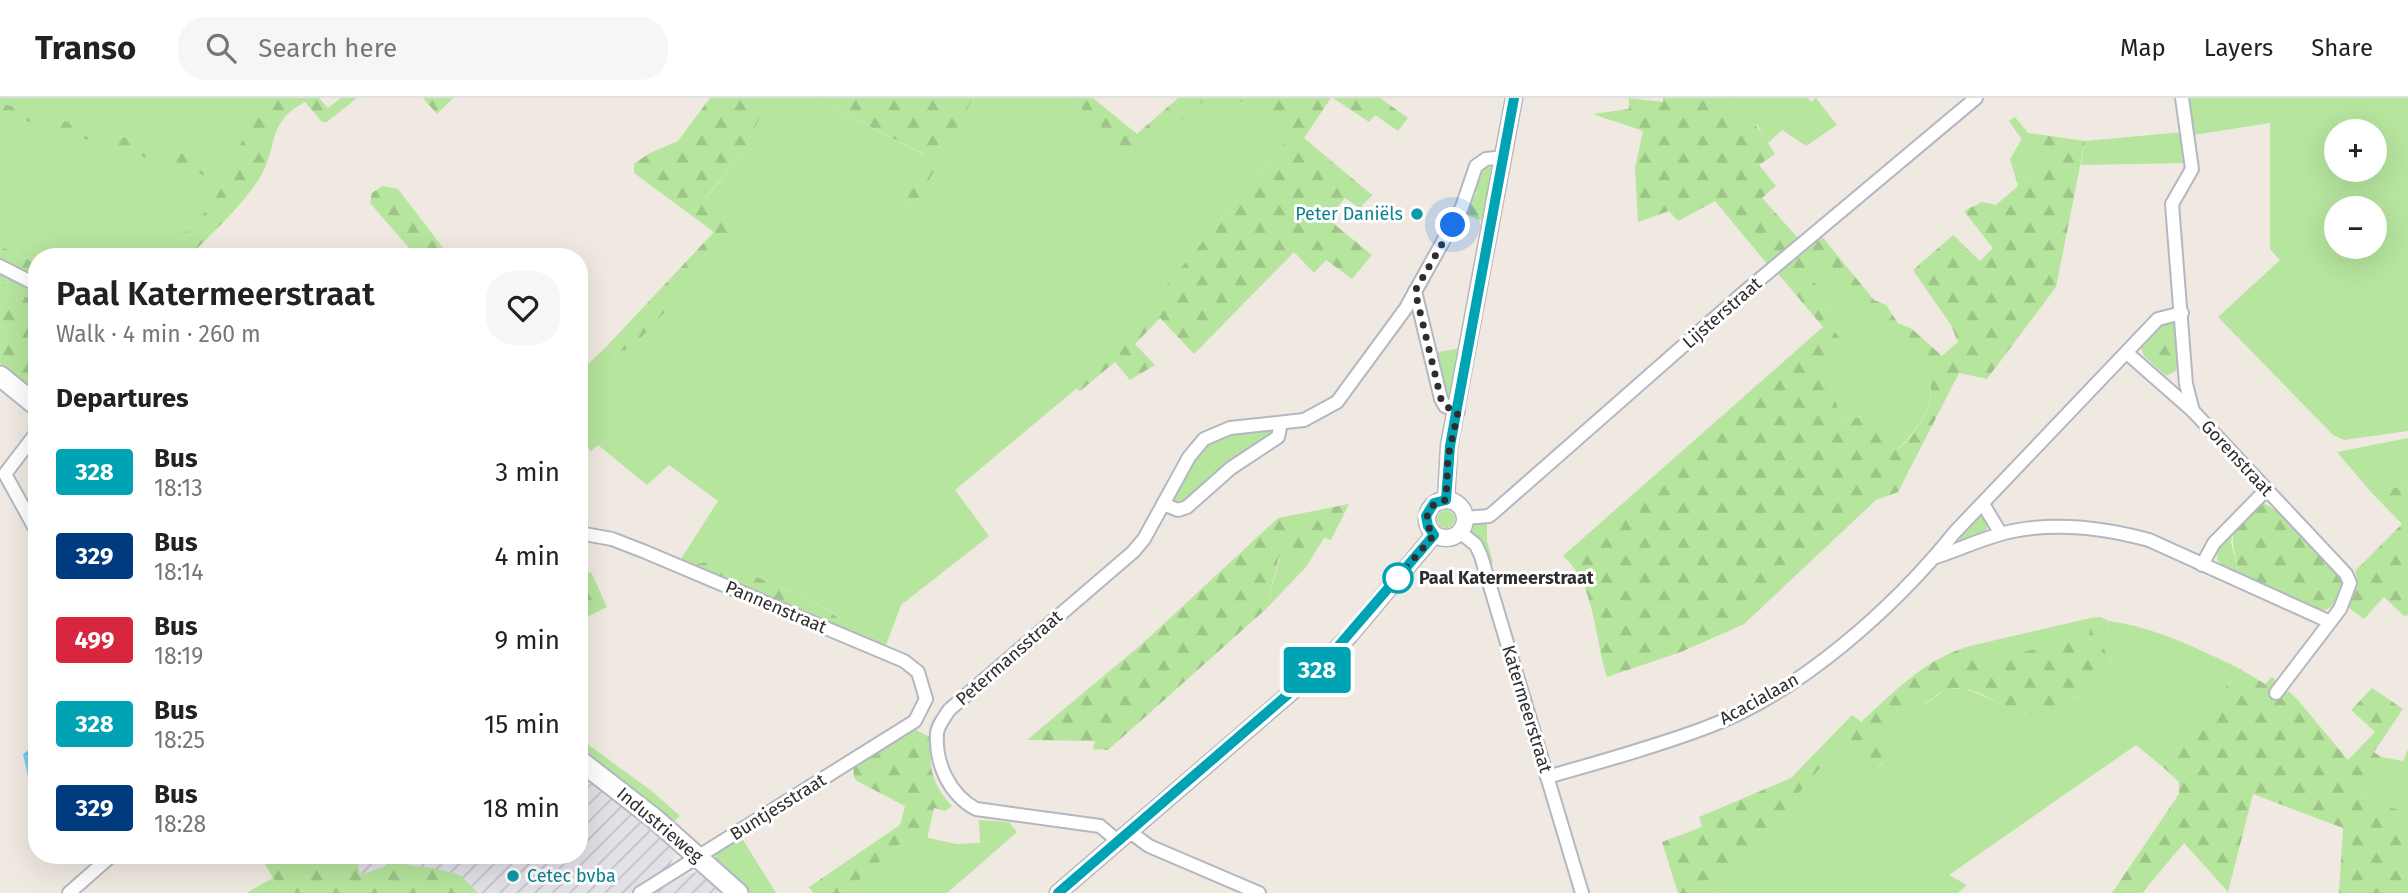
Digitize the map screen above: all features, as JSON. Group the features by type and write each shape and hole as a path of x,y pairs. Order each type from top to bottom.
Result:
{"main road":[{"path":"0,376 28,399"},
{"name":"Industrieweg","path":"588,767 699,857 738,893"}],"street":[{"path":"1446,500 1448,457 1514,98"},
{"name":"Lijsterstraat","path":"1463,525 1494,512 1769,271 1976,98"},
{"name":"Gorenstraat","path":"2182,98 2192,163 2191,176 2178,188 2172,204 2186,384 2193,411 2346,574 2350,583 2347,596 2276,693"},
{"name":"Petermansstraat","path":"937,733 949,710 1133,552 1144,539 1189,457 1204,439 1230,428 1304,420 1337,402 1415,291 1462,207 1476,166 1486,159 1504,157"},
{"path":"0,266 28,280"},
{"path":"1415,291 1441,399 1445,406 1458,412"},
{"name":"Acacialaan","path":"1547,778 1707,728 1753,706 1839,649 1934,558 2158,319 2182,313"},
{"path":"2127,353 2193,411"},
{"path":"1163,504 1178,510 1187,507 1231,468 1278,437 1281,423"},
{"path":"28,444 5,474 28,516"},
{"path":"2202,565 2220,535 2266,490"},
{"path":"1446,500 1456,502 1463,525 1445,539 1434,535 1426,521 1428,510 1434,503 1446,500"},
{"path":"1983,504 2001,534"},
{"name":"Katermeerstraat","path":"1463,525 1481,556 1582,893"},
{"name":"Acacialaan","path":"1934,558 2001,534 2057,527 2119,532 2148,540 2328,621"},
{"name":"Pannenstraat","path":"588,535 612,539 643,551 904,661 918,673 926,699"},
{"path":"1058,893 1323,664 1434,535"},
{"path":"949,710 926,699 915,721 937,733 948,784 967,804 989,811 1100,825 1259,893"},
{"name":"Buntjesstraat","path":"640,893 915,721"},
{"path":"69,893 102,864"}],"shaded area":[{"path":"588,779 673,845 674,856 668,870 632,893 478,893 460,875 400,864 588,864"},
{"path":"357,864 392,864 359,875"},
{"path":"697,872 705,874 725,893 655,893 685,875"}],"green space":[{"path":"0,98 267,98 232,159 223,165 0,103"},
{"path":"267,98 319,98 328,108 341,98 357,98 327,122 322,122 305,102 292,110 278,127 259,179 226,220 198,248 170,248 209,208 225,182 0,113 0,103 223,165 236,152"},
{"path":"423,98 453,98 437,114"},
{"path":"710,98 770,98 741,155 705,198 734,221 739,233 633,346 616,354 607,346 714,232 634,173 634,164 648,154 678,141"},
{"path":"770,98 814,98 926,156 900,203 914,206 973,98 1070,98 1136,160 1207,98 1236,98 1289,138 1150,305 1069,380 1077,388 955,490 989,536 901,605 885,648 844,631 844,623 816,603 753,575 723,558 690,566 679,562 718,501 669,465 647,485 598,445 591,451 588,448 588,364 607,346 616,354 734,221 705,199 741,155"},
{"path":"814,98 973,98 915,206 900,203 925,155"},
{"path":"1070,98 1093,98 1137,134 1178,98 1207,98 1136,160"},
{"path":"1236,98 1331,98 1304,138 1372,195 1360,208 1345,198 1328,219 1372,255 1352,279 1326,260 1314,273 1294,252 1194,354 1160,318 1135,344 1155,365 1130,380 1115,362 1080,391 1068,381 1150,305 1289,138"},
{"path":"1333,98 1380,98 1408,118 1398,131 1375,115 1369,122"},
{"path":"1629,98 1663,102 1663,98 1729,98 1731,112 1752,122 1775,154 1759,165 1776,186 1762,198 1798,238 1768,265 1715,201 1678,221 1669,211 1638,222 1635,168 1643,131 1593,114 1629,109"},
{"path":"1729,98 1808,98 1811,102 1816,98 1837,125 1806,146 1782,130 1768,143 1758,126 1731,112"},
{"path":"2187,98 2408,98 2408,431 2344,440 2333,435 2218,317 2280,260 2270,249 2270,123 2193,135"},
{"path":"0,113 225,182 209,208 170,248 28,248 28,260 0,246"},
{"path":"2015,117 2028,133 2085,141 2056,287 1987,379 1959,373 1898,492 1876,500 1744,624 1681,652 1607,677 1588,596 1574,568 1563,556 1823,327 1776,271 1820,234 1874,300 1886,305 1898,323 1912,329 1942,356 1958,342 1951,325 1913,270 1953,235 1980,261 1993,248 1964,211 1982,202 1996,205 2018,186 2010,159 2026,182 2045,173 2009,121","holes":["1824,258 1928,373 1931,384 1929,405 1920,424 1899,449 1887,417 1876,413 1842,421 1829,381 1840,338 1827,323 1826,296 1807,274"]},
{"path":"2183,132 2187,163 2081,165 2085,141"},
{"path":"2022,139 2045,173 2026,182 2010,159"},
{"path":"1485,166 1493,168 1488,196 1478,191 1473,195"},
{"path":"382,186 398,189 443,248 409,248 370,203 372,193"},
{"path":"1478,191 1485,191 1488,196 1484,221 1463,214"},
{"path":"0,246 28,260 28,288 0,272"},
{"path":"1824,257 1928,373 1931,384 1929,405 1913,433 1898,449 1861,416 1842,421 1829,381 1826,296 1807,274"},
{"path":"0,272 28,288 28,298 0,282"},
{"path":"0,282 28,298 28,386 0,363"},
{"path":"2167,322 2177,324 2179,369 2166,376 2144,356 2141,348 2159,326"},
{"path":"1461,348 1451,402 1448,403 1433,353"},
{"path":"1276,427 1278,431 1184,505 1171,502 1193,462 1210,443 1234,434"},
{"path":"2408,438 2408,474 2405,475 2404,486 2371,492 2337,452"},
{"path":"2405,474 2408,474 2408,615 2404,616 2384,597 2364,619 2348,607 2358,583 2355,571 2402,524 2371,492 2404,486"},
{"path":"2259,502 2293,525 2340,577 2345,586 2342,596 2330,608 2321,611 2239,575 2233,535 2240,522"},
{"path":"1349,504 1331,540 1319,536 1302,564 1279,557 1266,609 1108,750 1093,749 1095,741 1027,740 1142,644 1278,518"},
{"path":"1446,510 1452,513 1455,519 1452,525 1446,528 1440,525 1437,519 1440,513"},
{"path":"1979,516 1987,522 1987,530 1960,540 1960,534"},
{"path":"1487,522 1487,541 1493,563 1488,564 1472,532 1474,523"},
{"path":"2233,529 2231,542 2239,575 2224,568 2217,559 2218,546"},
{"path":"1319,536 1324,538 1306,567 1266,609 1280,557"},
{"path":"723,558 831,613 845,624 844,631 690,566"},
{"path":"591,572 607,607 588,616 588,573"},
{"path":"2100,617 2109,621 2104,649 2112,662 2082,692 2064,705 2045,714 2034,715 1972,691 1948,689 1895,728 1889,737 1886,760 1878,767 1871,767 1857,743 1844,740 1718,893 1678,893 1662,842 1702,827 1699,817 1791,778 1852,715 1861,722 1913,676 1957,650 1974,645 1981,661 2089,637 2091,618"},
{"path":"2091,618 2090,637 1981,661 1974,645"},
{"path":"2109,621 2160,634 2240,669 2163,767 2136,745 1949,875 1967,885 1958,893 1718,893 1844,740 1857,743 1871,766 1879,767 1886,760 1887,736 1897,724 1946,689 1963,688 2030,715 2074,699 2112,662 2104,649"},
{"path":"2240,669 2265,684 2272,677 2297,699 2348,760 2375,732 2351,710 2372,688 2403,709 2374,752 2381,757 2360,795 2408,814 2408,893 2339,893 2343,828 2253,794 2228,892 2184,843 2142,893 2112,893 2179,794 2179,782 2163,767"},
{"path":"910,727 934,739 931,758 933,775 940,791 952,806 945,811 934,808 927,839 911,834 844,893 813,893 809,887 900,825 905,806 857,781 854,778 853,764"},
{"path":"588,745 653,792 680,816 673,822 588,755"},
{"path":"2408,749 2408,814 2360,795 2381,757 2403,761"},
{"path":"979,820 1009,822 1017,832 947,893 844,893 911,834 956,844 980,843"},
{"path":"740,835 776,893 750,893 715,860 716,853"},
{"path":"265,864 358,864 360,875 392,864 402,864 460,875 478,893 282,893"},
{"path":"273,878 282,893 246,893"}],"water":[{"path":"28,750 28,777 23,754"}],"bus line":[{"name":"328","path":"1058,893 1323,664 1434,535 1430,531 1426,516 1434,503 1446,500 1450,446 1514,98"}],"place":[{"name":"Peter Daniëls","path":"1417,214"},
{"name":"Paal Katermeerstraat","path":"1398,578"},
{"name":"Cetec bvba","path":"513,876"}],"route":[{"path":"1398,578 1394,582 1434,535 1426,521 1428,510 1434,503 1446,500 1448,457 1458,412 1445,406 1441,399 1415,291 1453,225"}]}
